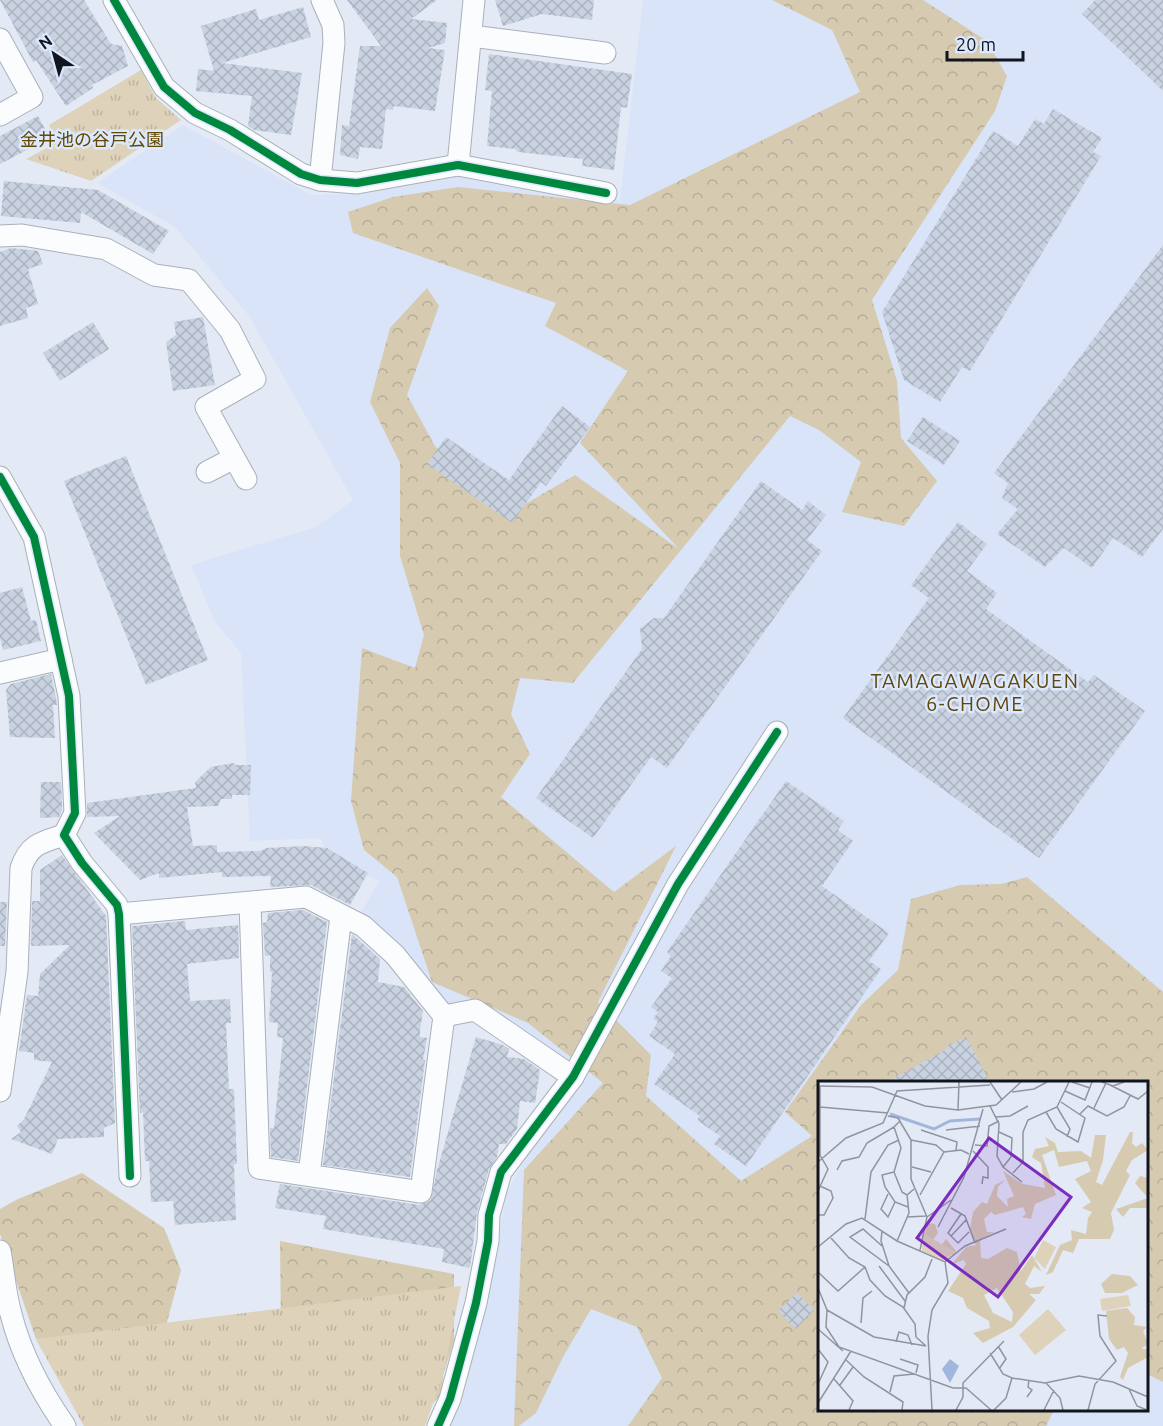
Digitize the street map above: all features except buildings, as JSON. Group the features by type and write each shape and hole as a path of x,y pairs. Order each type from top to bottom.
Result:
{"street":[{"path":"114,0 164,87 195,113 230,130 301,174 320,180 357,183 458,165 606,193"},
{"path":"320,180 334,43 333,25 322,0"},
{"path":"458,165 474,0"},
{"path":"471,36 605,53"},
{"path":"0,39 32,97 0,115"},
{"path":"0,236 22,235 106,249 154,275 189,280 230,330 255,379 206,407 246,480"},
{"path":"207,472 234,458"},
{"path":"0,477 34,537 69,696 75,813 64,835 42,842 26,852 21,867 17,972 0,1090"},
{"path":"0,673 61,659"},
{"path":"438,1426 450,1399 476,1303 488,1241 489,1215 501,1172 573,1077 678,884 777,732"},
{"path":"64,835 82,862 117,905 119,914 130,1176"},
{"path":"119,914 306,897 363,926 395,955 444,1016 421,1192 259,1168 250,903"},
{"path":"309,1175 341,916"},
{"path":"444,1016 476,1010 573,1077"},
{"path":"0,1251 10,1313 18,1336 42,1391 65,1426"}],"shaded area":[{"path":"643,0 1163,0 1163,1426 447,1426 489,1296 506,1195 529,1151 587,1076 477,1001 445,1004 358,918 379,881 326,856 321,838 250,841 241,653 215,622 191,565 316,527 353,500 249,316 175,227 97,183 183,125 311,195 362,194 454,175 620,200"}],"green space":[{"path":"772,0 923,0 987,41 1007,76 995,111 872,300 897,381 901,438 937,481 904,526 842,512 861,462 819,430 790,416 573,683 520,678 511,714 530,754 501,797 614,892 676,846 598,1002 651,1055 646,1096 741,1181 812,1136 785,1112 861,1005 898,970 911,899 960,885 1001,884 1027,877 1163,992 1163,1382 1148,1374 1148,1081 818,1081 818,1411 1054,1411 1046,1426 628,1426 662,1378 637,1327 591,1309 563,1357 536,1413 519,1426 514,1426 524,1170 603,1083 528,1023 432,982 397,877 364,850 351,801 362,648 415,668 424,635 400,556 400,463 370,402 390,328 427,288 439,306 407,395 435,446 468,484 510,513 575,475 679,549 580,443 628,371 545,326 556,303 353,233 348,212 393,197 458,187 630,205 860,92 832,30"},
{"name":"金井池の谷戸公園","path":"141,70 156,98 181,120 91,181 26,159 58,142 49,125"},
{"path":"82,1173 164,1228 181,1270 163,1337 281,1333 280,1241 454,1274 454,1341 443,1375 442,1395 406,1426 84,1426 36,1339 0,1234 0,1209 18,1199"},
{"path":"461,1286 443,1375 425,1426 84,1426 36,1339"}],"cycle path":[{"path":"114,0 164,87 195,113 230,130 301,174 320,180 357,183 458,165 606,193"},
{"path":"0,477 34,537 69,696 75,813 64,835 82,863 117,905 119,914 130,1176"},
{"path":"438,1426 450,1399 476,1303 488,1241 489,1215 501,1172 573,1077 678,884 777,732"}],"district":[{"name":"TAMAGAWAGAKUEN 6-CHOME","path":"975,692"}]}
